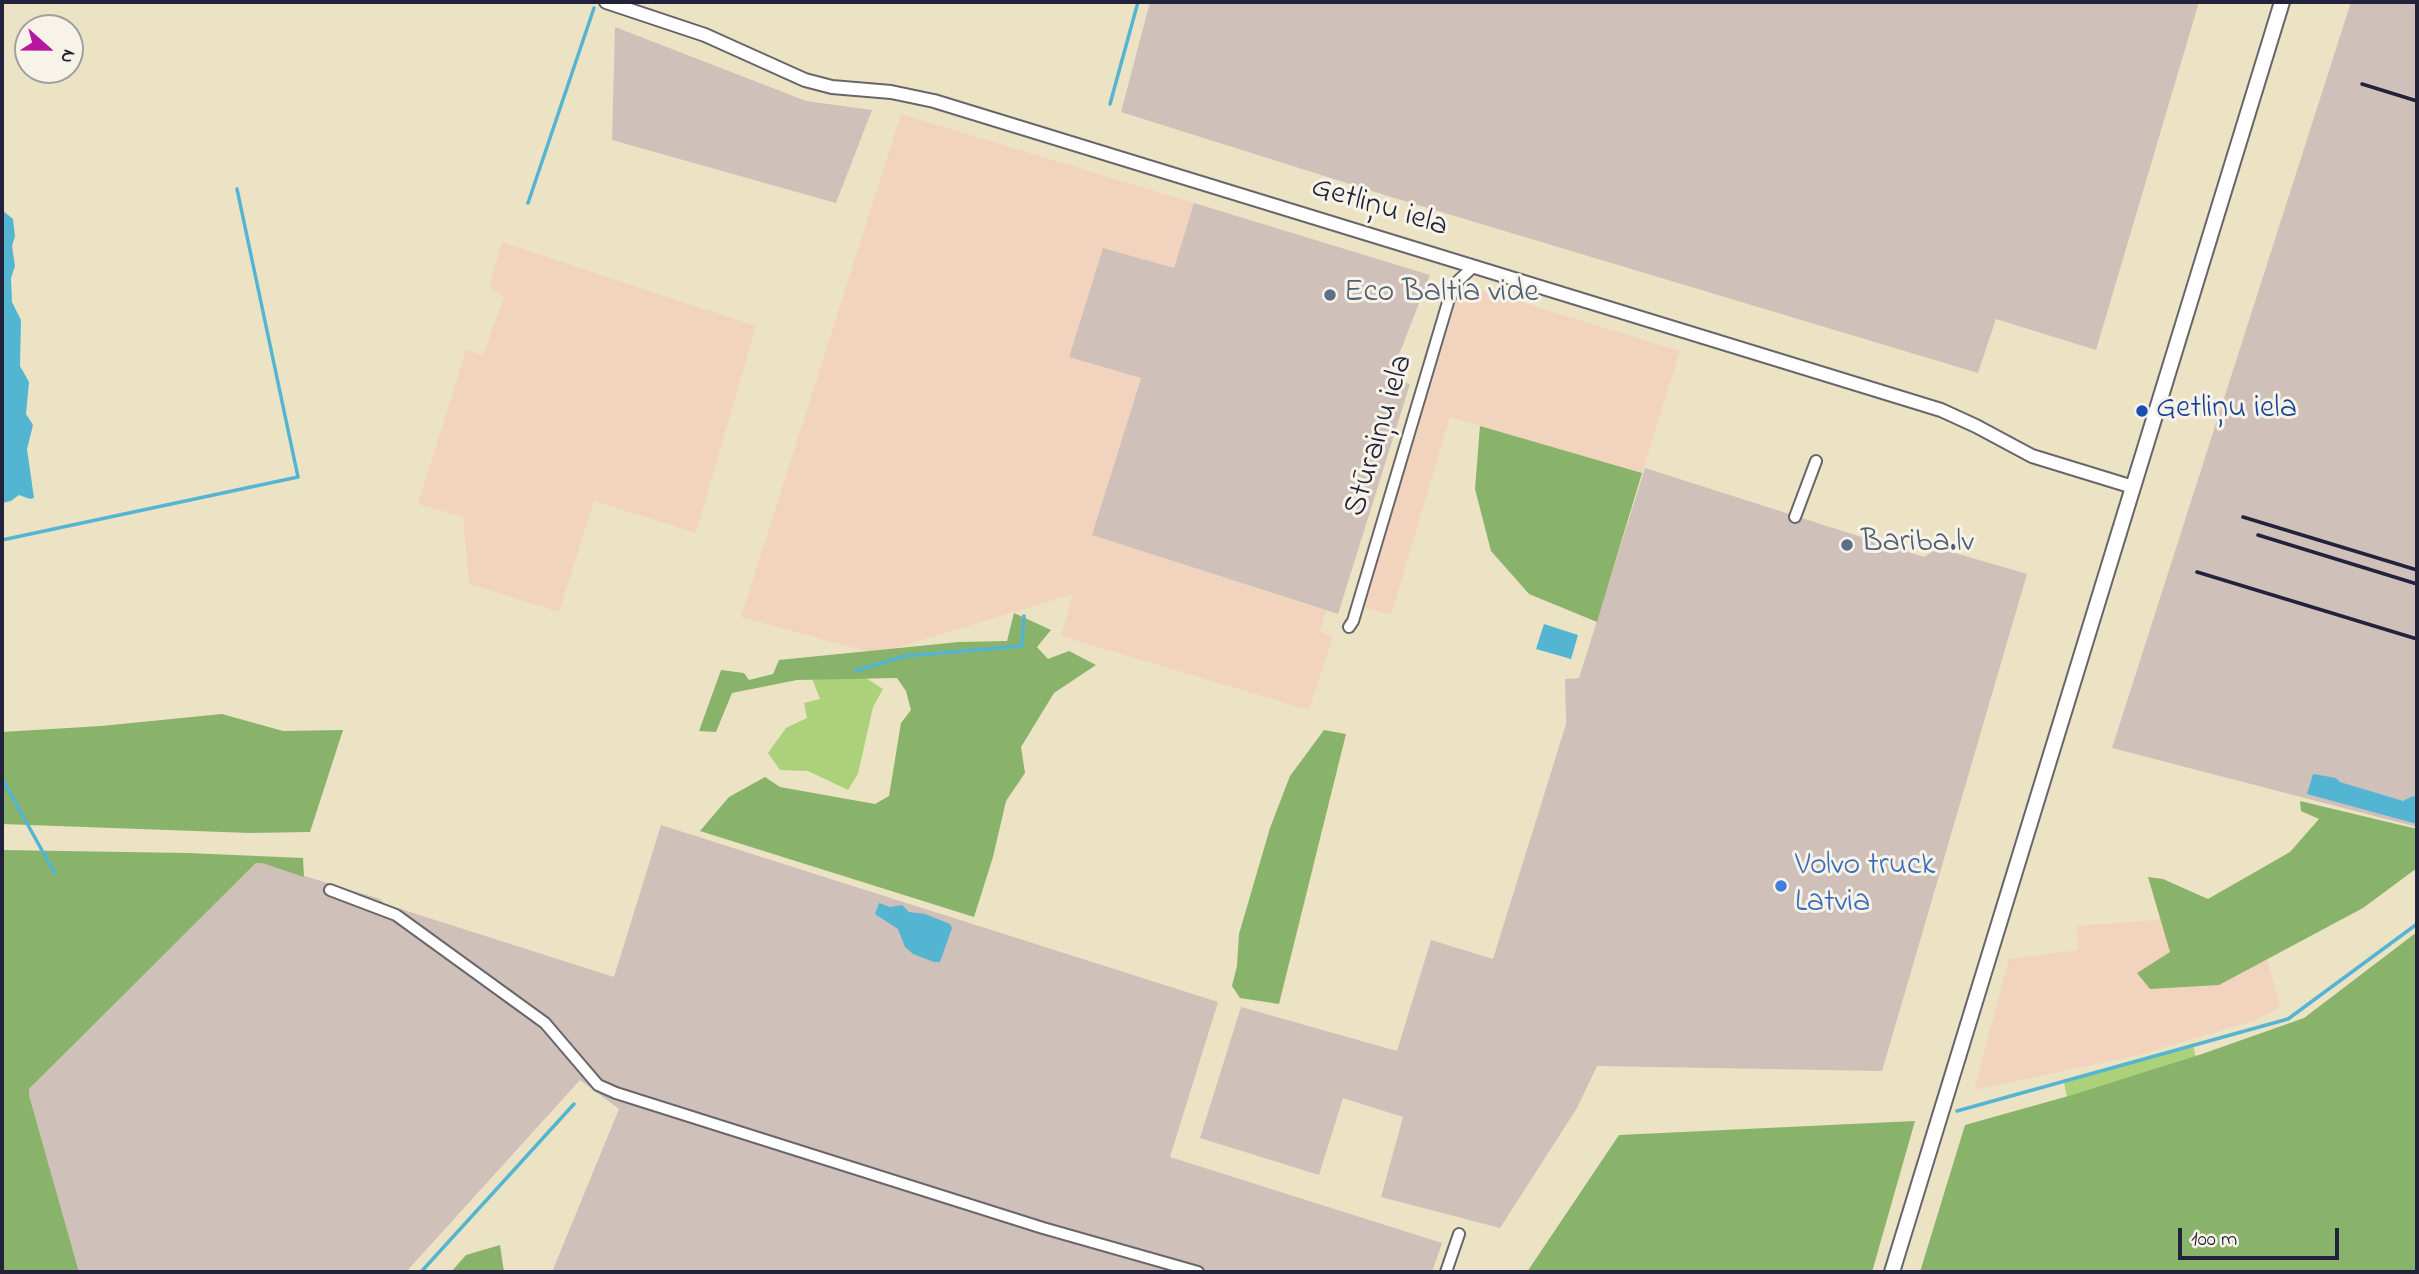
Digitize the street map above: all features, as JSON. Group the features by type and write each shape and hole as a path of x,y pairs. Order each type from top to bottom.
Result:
{"main road":[{"path":"1892,1272 2283,2"}],"street":[{"name":"Getliņu iela","path":"606,2 705,35 806,80 832,87 900,93 934,101 1941,410 1976,425 2032,456 2133,487"},
{"name":"Stūraiņu iela","path":"1349,627 1449,299 1458,281 1474,267"},
{"path":"1795,517 1816,461"},
{"path":"330,890 396,915 545,1023 598,1085 616,1093 1043,1228 1198,1272"},
{"path":"1446,1272 1459,1234"}],"shaded area":[{"path":"1150,2 2199,2 2096,350 1996,319 1978,373 1388,196 1121,112"},
{"path":"2351,2 2417,2 2417,827 2112,748"},
{"path":"615,27 806,101 872,110 836,203 612,140"},
{"path":"901,114 1194,203 1174,269 1103,248 1069,356 1141,377 1092,535 1326,611 1320,632 1333,637 1309,710 1061,636 1073,594 876,654 741,617"},
{"name":"Eco Baltia vide","path":"1194,203 1430,275 1390,378 1410,384 1338,614 1092,535 1141,378 1069,357 1103,248 1174,268"},
{"path":"502,242 756,326 696,533 594,501 559,612 469,584 463,517 418,504 466,350 483,355 504,297 489,286"},
{"path":"1462,284 1680,351 1642,473 1450,417 1391,615 1363,607"},
{"path":"1645,468 1924,557 1938,548 2027,574 1882,1071 1597,1066 1577,1108 1500,1228 1381,1197 1403,1117 1343,1098 1319,1175 1200,1138 1241,1007 1397,1051 1431,940 1493,959 1566,724 1565,679 1579,678"},
{"path":"661,825 1218,1002 1170,1157 1442,1243 1432,1272 552,1272 619,1109 580,1080 406,1272 79,1272 29,1089 256,863 380,899 385,904 614,977"},
{"path":"2249,893 2280,1007 2256,1020 2139,1055 1974,1090 2009,959 2078,950 2077,926 2155,920"}],"green space":[{"path":"1480,426 1642,473 1597,622 1529,594 1491,551 1475,489"},
{"path":"1014,613 1051,630 1037,647 1048,659 1069,651 1096,665 1054,693 1021,747 1025,773 1006,801 993,857 974,917 700,831 729,797 765,777 780,787 875,804 889,796 901,723 911,710 906,691 897,678 797,680 732,693 716,732 699,731 721,670 744,673 749,680 773,674 779,660 959,642 1007,641"},
{"path":"855,671 883,689 873,707 858,774 848,790 808,771 780,770 768,753 786,728 807,718 804,703 820,699 810,673"},
{"path":"222,714 283,731 343,730 310,832 250,833 2,824 2,732"},
{"path":"1324,730 1346,734 1279,1004 1240,998 1232,986 1237,966 1239,934 1270,828 1290,776"},
{"path":"2300,801 2417,829 2417,868 2363,908 2219,985 2150,989 2137,973 2170,952 2148,877 2163,879 2208,899 2290,852 2319,819 2301,811"},
{"path":"2,850 303,858 304,877 256,863 29,1089 79,1272 2,1272"},
{"path":"2417,932 2417,1272 1920,1272 1965,1125 2202,1054 2304,1018"},
{"path":"2193,1045 2202,1085 2071,1119 2064,1082"},
{"path":"1915,1121 1872,1272 1527,1272 1619,1135"},
{"path":"500,1245 504,1272 451,1272 466,1255"}],"water":[{"path":"2,210 13,219 15,236 12,246 15,266 11,278 12,302 21,320 20,366 29,382 26,414 33,425 27,449 34,498 19,495 2,503"},
{"path":"1544,624 1578,635 1571,659 1536,649"},
{"path":"2313,774 2336,778 2340,782 2403,801 2413,796 2417,798 2417,824 2307,794"},
{"path":"879,903 890,907 902,905 909,912 925,914 950,924 952,928 940,962 913,954 905,947 898,929 875,914"}],"waterway":[{"path":"1110,104 1138,2"},
{"path":"528,203 594,8"},
{"path":"2,540 298,477 237,189"},
{"path":"855,671 905,656 1022,646 1024,616"},
{"path":"2,778 55,874"},
{"path":"1957,1111 2288,1019 2417,924"},
{"path":"421,1272 574,1104"}],"railway":[{"path":"2362,84 2417,101"},
{"path":"2243,517 2417,570"},
{"path":"2258,535 2417,584"},
{"path":"2197,572 2417,639"}],"place":[{"name":"Eco Baltia vide","path":"1330,295"},
{"name":"Getliņu iela","path":"2142,411"},
{"name":"Bariba.lv","path":"1847,545"},
{"name":"Volvo truck Latvia","path":"1781,886"}]}
